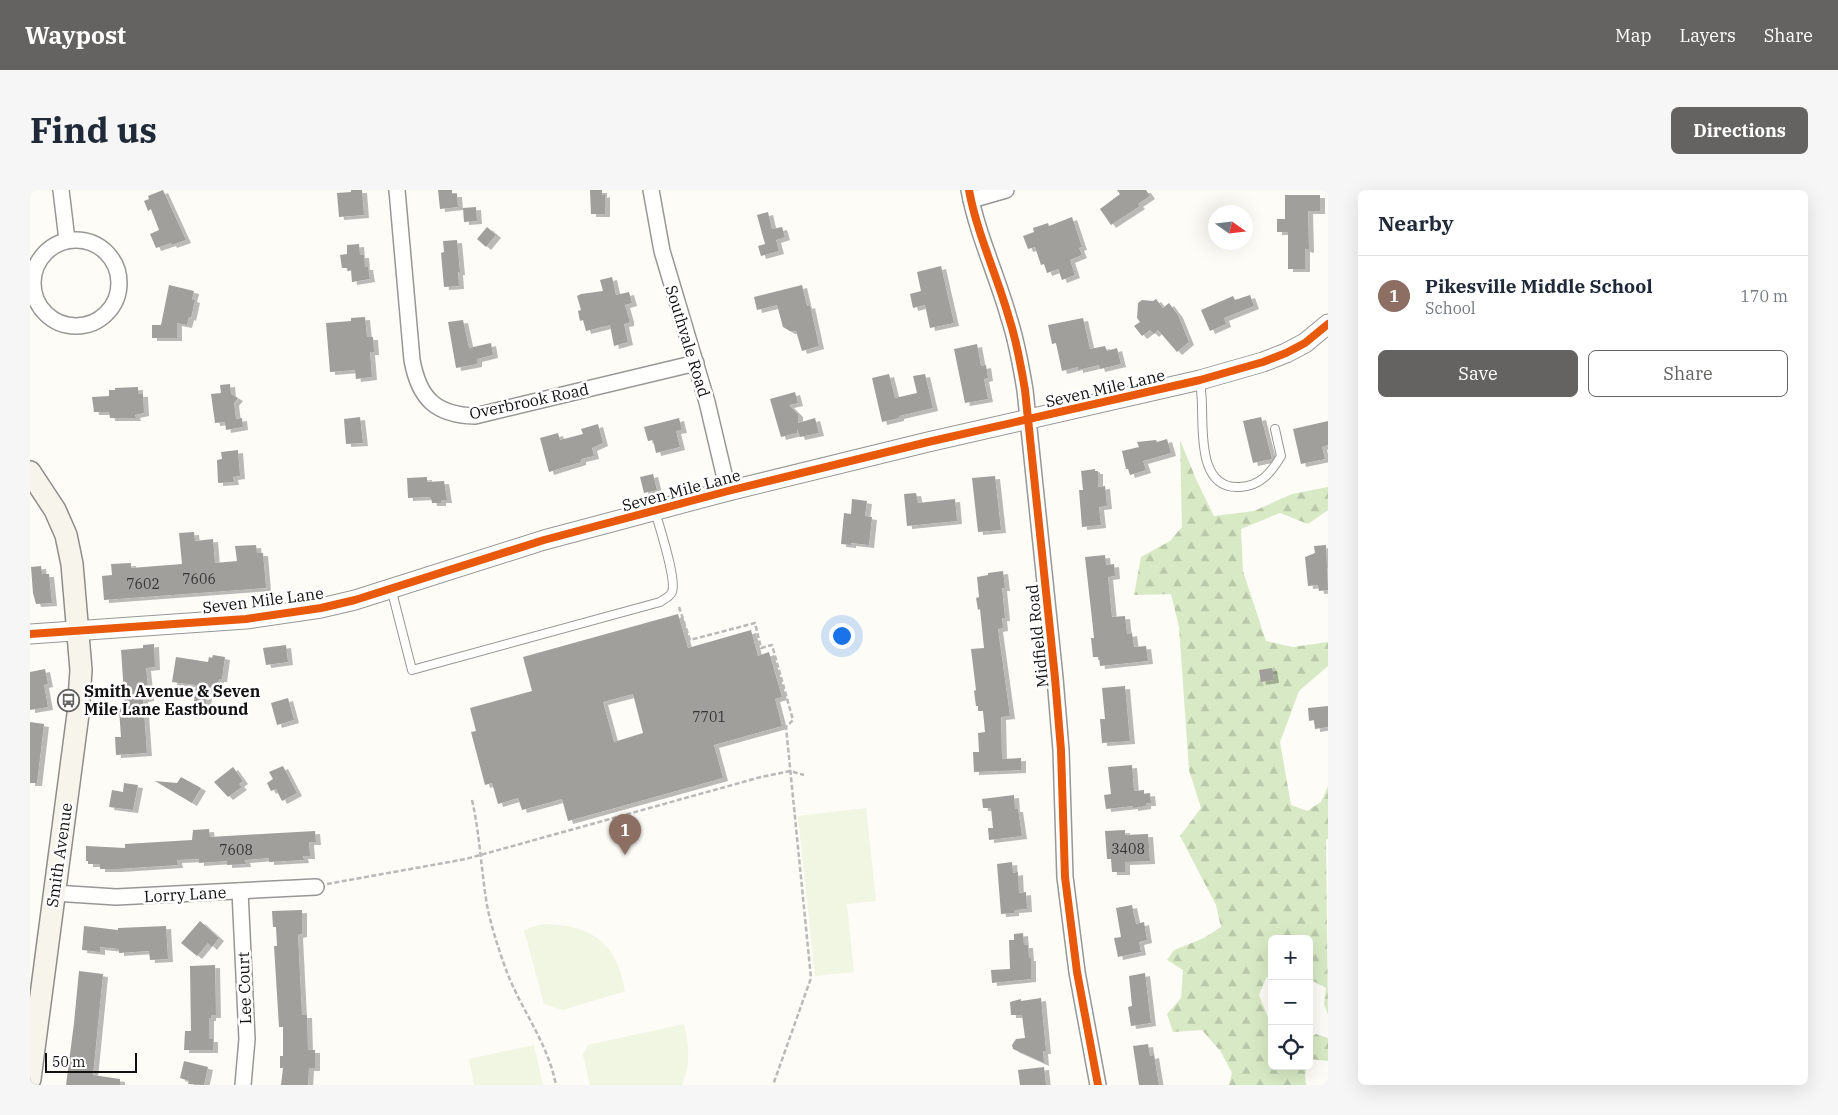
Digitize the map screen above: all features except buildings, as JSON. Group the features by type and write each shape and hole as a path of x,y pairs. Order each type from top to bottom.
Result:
{"main road":[{"name":"Smith Avenue","path":"30,472 55,510 66,535 72,564 81,670 81,691 30,1079"}],"street":[{"path":"61,190 67,240"},
{"name":"Overbrook Road","path":"397,190 412,360 419,389 438,407 462,416 475,416 696,363"},
{"name":"Southvale Road","path":"651,190 662,251 696,363 721,456 728,491"},
{"path":"970,195 1006,190"},
{"name":"Midfield Road","path":"970,195 980,236 1009,317 1018,351 1030,420 1061,750 1065,877 1078,972 1098,1085"},
{"path":"67,240 84,240 100,246 110,256 117,268 118,292 113,305 105,315 94,322 82,326 69,326 56,321 46,314 38,303 34,291 33,278 36,265 44,253 55,245 67,240"},
{"name":"Seven Mile Lane","path":"30,634 246,619 321,608 544,540 728,491 928,442 1200,380 1263,362 1286,353 1305,343 1328,324"},
{"name":"Lorry Lane","path":"54,893 116,897 316,887"},
{"name":"Lee Court","path":"240,891 247,1039 243,1085"}],"lane":[{"path":"1200,380 1204,451 1209,468 1224,485 1235,488 1248,486 1259,482 1269,474 1281,456 1275,428"},
{"path":"390,588 412,670 660,602 672,592 672,576 655,510"}],"path":[{"path":"680,607 690,640 755,623 761,648 772,645 793,720 786,727 811,978 773,1085"},
{"path":"316,887 340,880 482,855 761,777 790,771 804,775"},
{"path":"472,800 482,855 487,905 500,950 518,999 548,1054 556,1085"}],"green space":[{"path":"1180,440 1214,516 1254,511 1292,494 1328,487 1328,510 1308,524 1280,513 1241,529 1243,571 1266,641 1293,647 1328,642 1328,666 1299,691 1280,742 1291,805 1307,811 1321,802 1328,786 1328,839 1326,840 1328,1015 1324,1004 1326,988 1313,981 1313,935 1268,935 1268,977 1259,995 1268,1018 1268,1070 1306,1070 1306,1085 1229,1085 1232,1073 1221,1052 1202,1030 1173,1032 1167,1014 1181,998 1183,970 1167,960 1174,950 1204,938 1221,927 1216,905 1180,836 1201,808 1189,770 1179,627 1171,594 1134,595 1141,557 1170,541 1182,527"},
{"path":"866,808 876,901 847,904 854,972 815,976 798,816"},
{"path":"543,924 575,928 599,940 615,960 625,991 563,1010 544,1004 524,930"},
{"path":"684,1024 688,1055 687,1070 682,1085 590,1085 583,1055 588,1045"},
{"path":"1316,1034 1328,1038 1328,1061 1313,1059 1313,1036"},
{"path":"534,1045 543,1085 474,1085 469,1059"}],"cycle path":[{"path":"969,190 977,223 1012,327 1025,390 1061,750 1065,877 1077,972 1098,1085"},
{"path":"30,634 246,619 321,608 355,600 544,540 728,491 928,442 1200,380 1263,362 1286,353 1305,343 1328,324"}],"place":[{"name":"Smith Avenue & Seven Mile Lane Eastbound","path":"68,700"},
{"name":"Pikesville Middle School","path":"625,855"}]}
